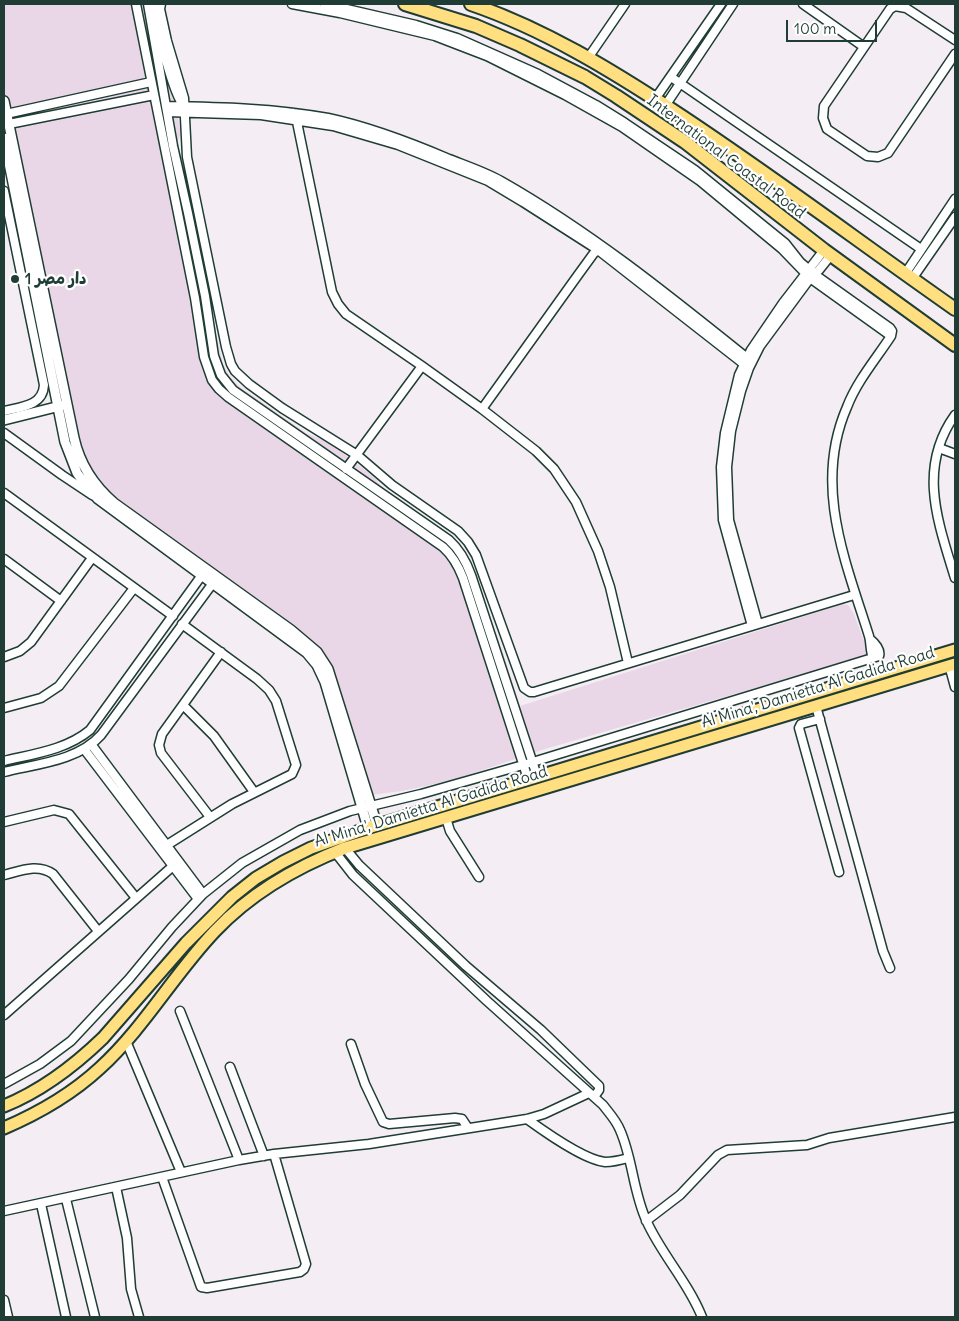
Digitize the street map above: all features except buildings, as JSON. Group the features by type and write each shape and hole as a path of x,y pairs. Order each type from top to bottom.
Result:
{"highway":[{"name":"International Coastal Road","path":"405,4 476,26 568,69 616,96 714,164 828,253 955,345"},
{"name":"International Coastal Road","path":"471,4 526,26 588,58 660,102 744,159 955,309"},
{"path":"714,164 725,156 726,147"},
{"path":"730,176 736,164 744,159"}],"main road":[{"name":"Al Mina', Damietta Al Gadida Road","path":"4,1106 44,1085 86,1054 103,1038 209,919 232,897 283,862 311,848 372,826 955,650"},
{"name":"Al Mina', Damietta Al Gadida Road","path":"4,1128 62,1098 102,1067 126,1041 195,953 238,909 262,890 288,874 340,850 952,664"},
{"path":"610,754 608,763 613,767"},
{"path":"598,758 602,763 602,771"}],"street":[{"path":"136,4 197,306 204,357 212,380 228,397 450,553 460,568 533,778"},
{"path":"148,4 171,134 203,287 214,356 221,375 233,390 449,540 463,556 496,648 527,763"},
{"path":"154,4 167,64 184,110"},
{"path":"161,4 160,9 167,41 184,98 187,157 231,364 241,377 282,408 316,430 331,437 392,485 458,531 468,542 476,555 521,684 527,690 534,692 854,595"},
{"path":"4,1084 40,1064 70,1041 124,984 172,927 201,897 242,863 281,840 323,821 367,807 421,794 527,763 873,658 870,639 844,562 835,517 832,482 834,448 841,421 852,396 891,336 892,331 890,328 809,274 782,249 692,175 622,127 537,80 478,52 435,36 340,13 292,4"},
{"path":"325,4 436,30 503,57 567,89 625,122 695,170 785,243 809,274"},
{"path":"588,58 625,4"},
{"path":"660,102 671,77 721,4"},
{"path":"660,102 680,83 733,4"},
{"path":"803,4 864,47"},
{"path":"955,40 906,8 895,6 887,13 824,106 822,118 827,129 867,156 872,158 883,156 888,153 955,54"},
{"path":"6,114 151,78 160,72"},
{"path":"671,77 920,249"},
{"path":"8,124 154,95"},
{"path":"4,101 63,406 65,442 77,473 98,499"},
{"path":"167,109 254,108 295,116 382,139 488,181 602,248 748,363"},
{"path":"295,116 335,299 341,310 482,409 542,456 560,477 576,502 589,528 603,564 628,664"},
{"path":"162,136 171,134"},
{"path":"4,145 63,406 77,453 88,474 102,493 114,503 245,602"},
{"path":"4,191 44,385 41,396 37,401 4,411"},
{"path":"908,276 920,249 955,199"},
{"path":"908,276 955,217"},
{"path":"482,409 578,275 602,248"},
{"path":"755,625 731,529 727,456 731,431 748,363 815,264 828,253"},
{"path":"349,471 422,366"},
{"path":"4,420 63,406"},
{"path":"955,415 947,428 939,448 935,464 934,496 937,514 954,566 955,578"},
{"path":"4,433 213,583 310,645 324,660 334,685 372,826"},
{"path":"939,448 955,454"},
{"path":"4,493 173,616"},
{"path":"4,657 20,651 31,642 92,558"},
{"path":"4,559 61,601"},
{"path":"4,761 64,746 90,730 202,575"},
{"path":"4,772 61,758 84,749 91,744 100,735 213,583"},
{"path":"4,708 41,698 59,686 134,588"},
{"path":"167,845 210,817 254,792 292,774 295,768 295,761 273,695 263,683 182,624"},
{"path":"210,817 160,749 160,737 221,652"},
{"path":"952,664 955,687"},
{"path":"183,705 214,736 254,792"},
{"path":"816,706 883,950 890,968"},
{"path":"820,719 801,724 799,728 839,872"},
{"path":"91,744 167,845 201,897"},
{"path":"84,749 173,866 201,897"},
{"path":"4,822 54,810 69,814 136,898"},
{"path":"446,818 450,831 479,877"},
{"path":"340,850 353,875 487,1001 603,1105 616,1122 622,1137 646,1221 654,1237 690,1292 702,1317"},
{"path":"4,1211 239,1160 274,1154 369,1144 527,1119 544,1114 599,1090 599,1086 541,1030 466,966 355,861 340,850"},
{"path":"4,1015 173,866"},
{"path":"4,875 38,868 49,871 98,931"},
{"path":"180,1011 239,1160"},
{"path":"126,1041 181,1172"},
{"path":"351,1044 365,1084 381,1120 388,1124 455,1118 462,1119 468,1128"},
{"path":"230,1067 264,1156"},
{"path":"646,1221 680,1195 718,1155 727,1150 807,1145 829,1138 955,1117"},
{"path":"527,1119 560,1142 592,1158 607,1162 628,1158"},
{"path":"407,1123 410,1137"},
{"path":"162,1177 201,1287 207,1288 300,1272 304,1270 306,1264 274,1154"},
{"path":"116,1187 127,1238 132,1290 139,1317"},
{"path":"66,1199 94,1317"},
{"path":"42,1204 66,1317"},
{"path":"4,1300 8,1317"}],"shaded area":[{"path":"4,4 148,4 163,74 169,82 178,119 181,134 175,147 223,364 230,377 240,387 306,433 330,443 375,478 387,491 448,533 466,551 520,706 843,604 848,605 854,614 869,655 545,749 450,781 402,791 363,796 324,670 97,494 79,468 64,413 4,126"}],"place":[{"name":"دار مصر 1","path":"15,279"}]}
